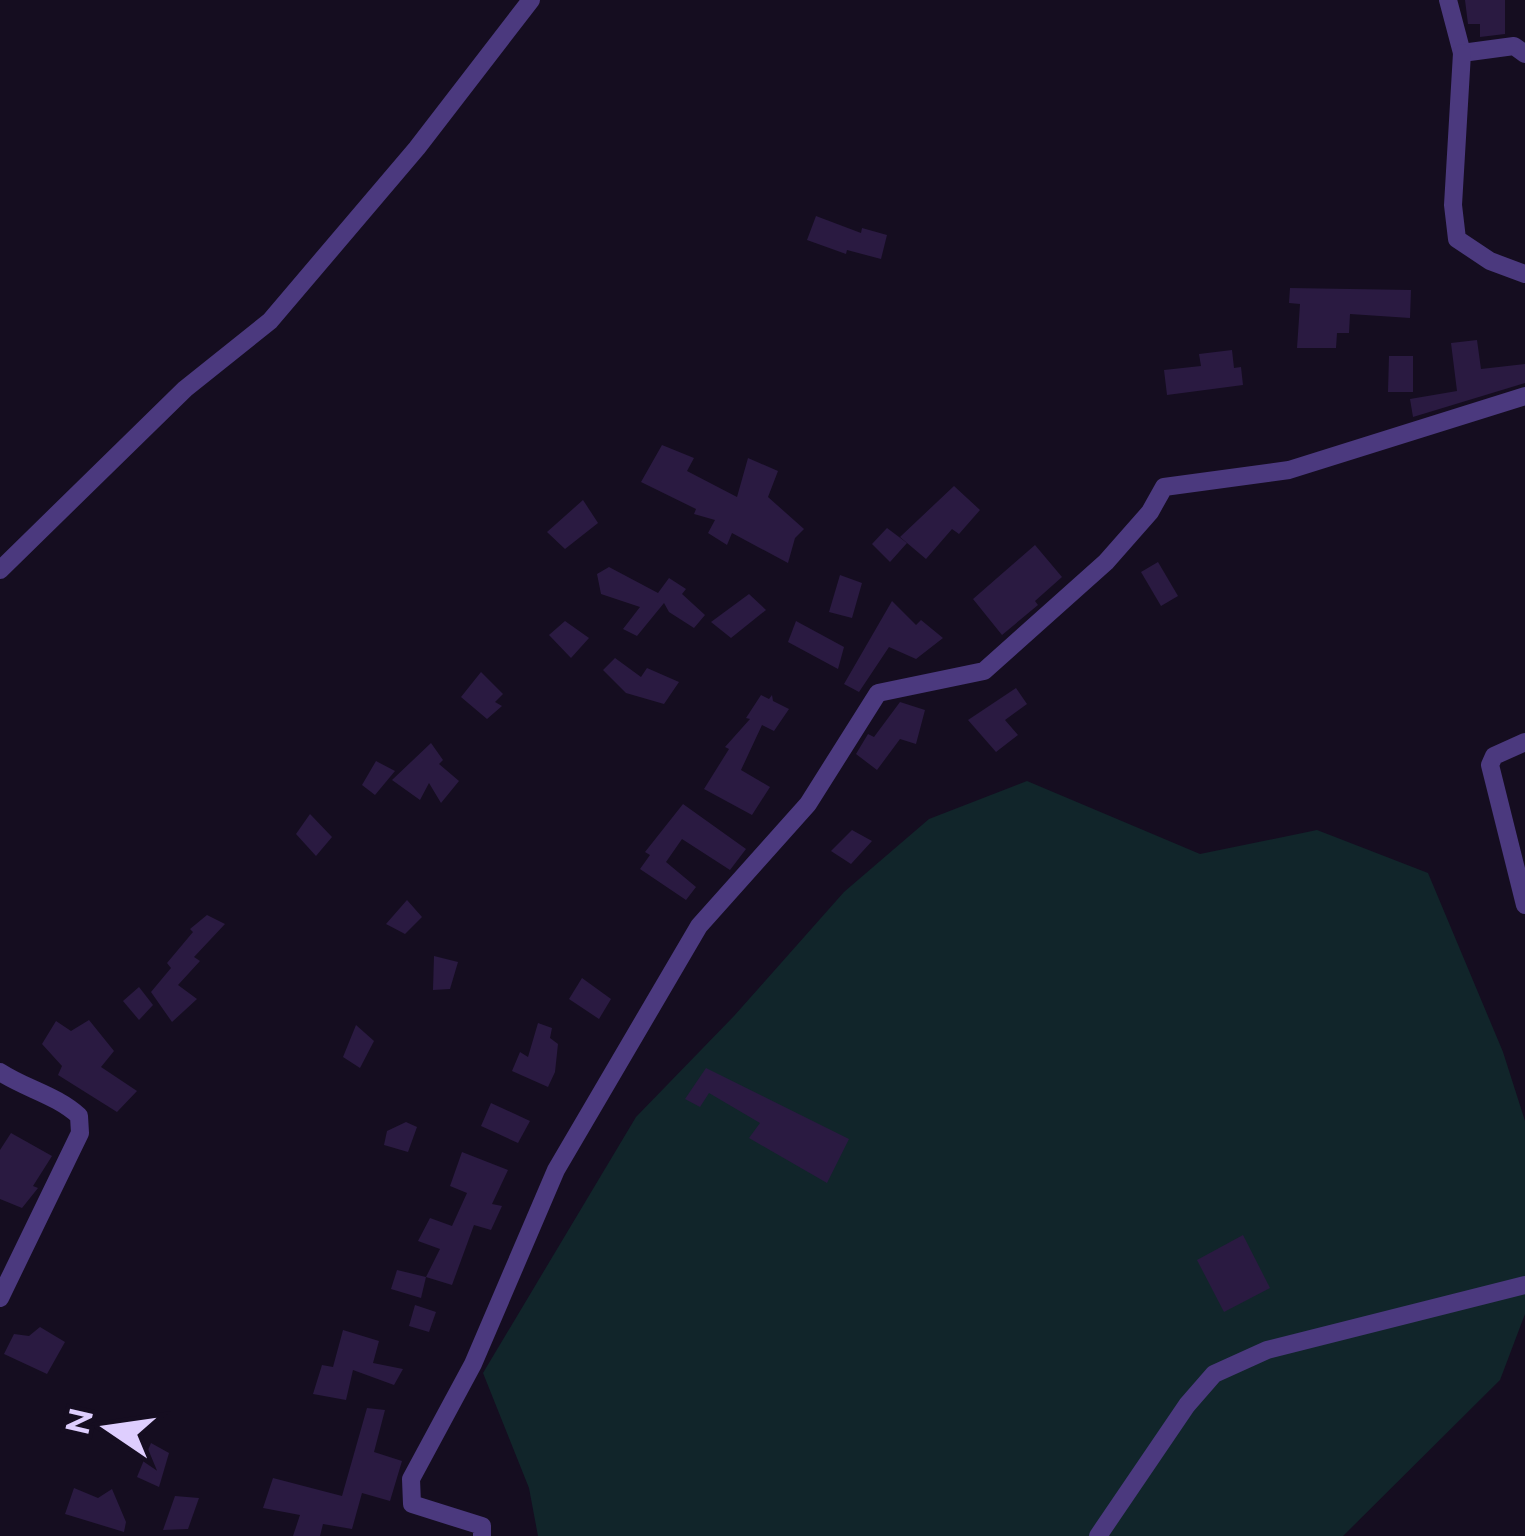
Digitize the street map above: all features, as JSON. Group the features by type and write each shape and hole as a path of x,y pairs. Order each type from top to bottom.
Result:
{"street":[{"path":"0,570 185,389 270,321 417,148 531,0"},
{"path":"1448,0 1462,53 1453,206 1457,239 1490,261 1525,274"},
{"path":"1462,53 1514,46 1525,54"},
{"path":"482,1536 482,1526 412,1504 411,1479 472,1364 556,1170 699,926 808,804 878,693 984,670 1106,562 1150,512 1164,487 1289,470 1525,396"},
{"path":"1525,742 1494,756 1490,765 1525,905"},
{"path":"0,1072 63,1101 80,1116 80,1133 0,1298"},
{"path":"1098,1536 1187,1406 1214,1375 1268,1350 1525,1286"}],"green space":[{"path":"1027,781 1200,854 1317,830 1428,873 1503,1052 1525,1121 1525,1314 1500,1380 1343,1536 538,1536 529,1488 483,1373 636,1117 844,892 929,819"}],"building":[{"path":"1465,0 1505,0 1505,34 1480,37 1480,24 1468,24"},
{"path":"816,216 861,233 862,228 887,235 881,259 847,250 846,254 807,240"},
{"path":"1290,288 1411,290 1410,318 1350,314 1349,333 1337,333 1336,348 1297,348 1300,304 1289,303"},
{"path":"1477,340 1481,369 1525,364 1525,383 1413,417 1410,399 1457,391 1451,343"},
{"path":"1232,350 1243,385 1167,395 1164,370 1201,366 1199,354"},
{"path":"1389,356 1413,356 1413,392 1388,392"},
{"path":"662,445 694,458 687,471 737,497 748,458 778,471 768,497 804,529 795,538 788,563 732,533 727,545 708,533 715,520 694,514 696,509 641,482"},
{"path":"954,486 980,510 959,534 952,529 926,559 900,537"},
{"path":"583,500 598,523 565,549 547,532"},
{"path":"887,528 907,543 890,562 872,544"},
{"path":"1035,545 1062,577 1002,635 973,599"},
{"path":"1158,562 1178,596 1161,606 1141,572"},
{"path":"609,567 658,593 669,578 686,589 682,594 705,615 694,628 669,612 664,603 637,636 623,629 640,607 601,594 597,574"},
{"path":"840,575 862,583 852,618 829,612"},
{"path":"749,594 766,610 731,638 711,622"},
{"path":"892,601 916,625 921,620 943,638 916,659 889,647 859,692 844,684"},
{"path":"565,621 589,638 571,658 549,635"},
{"path":"796,621 844,647 838,669 788,642"},
{"path":"615,658 641,677 647,668 679,682 664,704 626,693 603,670"},
{"path":"481,672 503,694 495,702 502,706 487,719 461,697"},
{"path":"1016,688 1027,704 1005,720 1018,735 996,752 968,720"},
{"path":"761,695 769,699 772,695 773,701 789,709 774,731 762,725 741,770 770,787 752,815 704,789 729,749 725,747 750,719 746,718"},
{"path":"900,702 925,710 916,744 900,739 877,770 856,754 868,734 874,737"},
{"path":"431,743 443,760 439,764 459,781 441,803 429,783 420,800 392,780"},
{"path":"376,761 395,771 375,795 362,785"},
{"path":"683,804 746,849 730,870 682,839 666,862 696,887 686,900 640,869 650,855 645,852"},
{"path":"310,814 332,837 316,856 296,834"},
{"path":"852,830 872,841 851,864 831,851"},
{"path":"407,900 422,917 405,934 386,924"},
{"path":"207,915 225,924 194,957 200,961 178,985 197,999 172,1022 151,992 171,968 167,963 193,932 190,929"},
{"path":"434,956 458,962 450,989 433,990"},
{"path":"582,978 611,999 599,1019 569,999"},
{"path":"139,987 153,1005 139,1020 123,1001"},
{"path":"89,1020 114,1051 101,1067 137,1091 117,1112 58,1075 62,1066 42,1044 56,1021 71,1031"},
{"path":"538,1023 552,1028 550,1038 558,1044 548,1087 512,1071 520,1052 528,1057"},
{"path":"356,1025 374,1041 360,1068 343,1057"},
{"path":"706,1068 849,1139 827,1183 749,1138 760,1123 709,1093 700,1107 685,1099"},
{"path":"491,1103 530,1121 518,1143 481,1126"},
{"path":"406,1122 417,1127 408,1152 384,1145 387,1131"},
{"path":"11,1133 52,1156 33,1186 38,1188 22,1208 0,1199 0,1150"},
{"path":"462,1152 508,1170 492,1204 502,1206 491,1230 474,1225 452,1285 426,1277 440,1249 418,1241 430,1218 452,1226 467,1193 450,1186"},
{"path":"1243,1235 1270,1288 1224,1312 1197,1260"},
{"path":"397,1270 426,1277 421,1298 391,1289"},
{"path":"415,1305 436,1312 429,1332 409,1326"},
{"path":"40,1327 65,1342 47,1374 4,1354 14,1334 29,1336"},
{"path":"343,1330 379,1341 373,1363 403,1369 394,1385 353,1370 346,1400 313,1394 322,1365 333,1367"},
{"path":"367,1408 385,1410 374,1452 402,1461 390,1501 362,1493 352,1529 323,1524 320,1536 293,1536 300,1515 263,1508 273,1478 342,1496"},
{"path":"151,1443 169,1453 159,1487 137,1477"},
{"path":"74,1488 98,1498 112,1489 126,1522 124,1532 65,1514"},
{"path":"175,1496 199,1498 188,1529 163,1530"}]}
